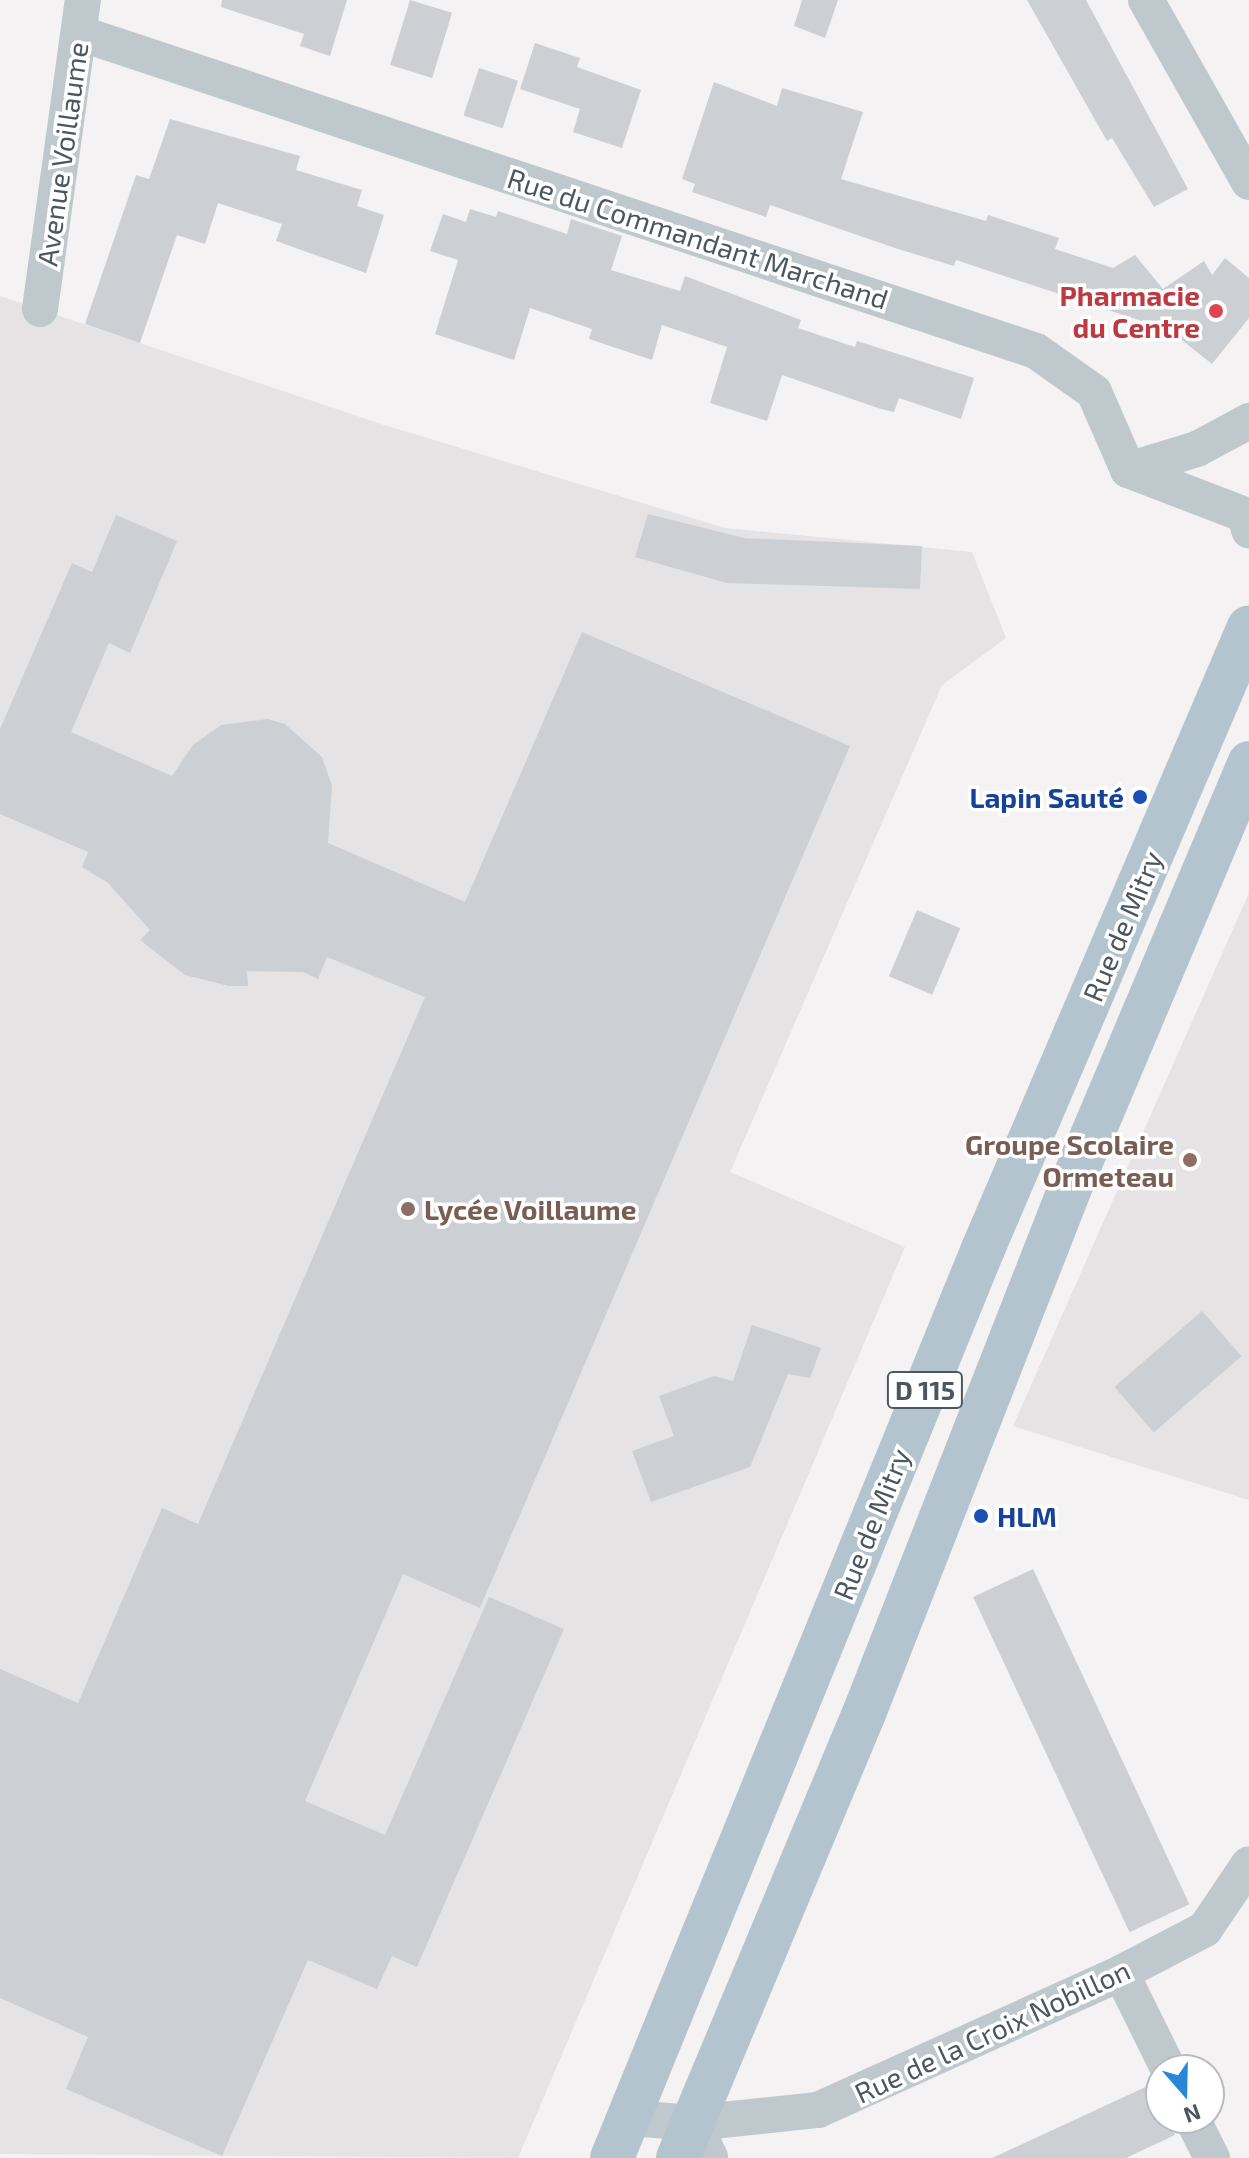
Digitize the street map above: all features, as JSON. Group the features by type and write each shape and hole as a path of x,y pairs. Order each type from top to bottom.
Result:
{"main road":[{"name":"Rue de Mitry","path":"612,2158 983,1249 1249,627"},
{"name":"Rue de Mitry","path":"694,2146 1072,1183 1249,763"}],"street":[{"path":"1146,0 1249,182"},
{"name":"Avenue Voillaume","path":"40,309 81,16"},
{"name":"Rue du Commandant Marchand","path":"81,16 1036,351 1094,392 1128,470"},
{"path":"1128,470 1197,449 1240,426"},
{"path":"1240,426 1211,456 1206,480 1240,516"},
{"path":"1128,470 1240,516"},
{"name":"Rue de la Croix Nobillon","path":"630,2118 694,2146 818,2110 1121,1973 1205,1929 1249,1864"},
{"path":"1121,1973 1161,2054"},
{"path":"1200,2134 1212,2158"}],"shaded area":[{"name":"Lycée Voillaume","path":"0,296 381,424 725,528 972,552 1006,638 942,685 730,1172 905,1247 518,2158 0,2154"},
{"name":"Groupe Scolaire Ormeteau","path":"1249,893 1249,1500 1013,1426"}],"building":[{"path":"222,0 347,0 330,56 300,46 304,34 221,7"},
{"path":"410,0 452,13 432,78 390,65"},
{"path":"802,0 838,0 825,38 794,26"},
{"path":"1027,0 1086,0 1188,189 1154,207 1112,138 1107,141"},
{"path":"535,43 580,58 577,67 641,90 622,148 573,132 580,109 520,89"},
{"path":"479,68 518,81 503,128 464,116"},
{"path":"714,82 777,106 782,88 863,112 841,179 986,221 988,215 1059,238 1055,249 1113,268 1135,255 1163,289 1204,261 1212,275 1225,258 1249,278 1249,318 1212,364 1169,330 956,260 954,266 898,249 770,205 766,217 692,192 695,184 682,179"},
{"path":"170,119 300,156 296,170 362,190 357,206 384,215 366,273 276,241 282,224 218,203 205,244 177,235 140,343 85,324 136,175 149,179"},
{"path":"470,209 496,217 498,211 567,234 571,219 622,236 611,270 680,291 685,276 801,320 798,328 855,347 857,341 974,378 961,419 899,398 894,412 881,409 782,375 767,421 710,403 727,347 662,325 652,360 589,339 592,329 530,308 514,360 435,334 458,260 430,251 443,214 466,222"},
{"path":"648,514 744,538 922,546 920,589 727,583 635,557"},
{"path":"116,515 177,541 130,653 109,643 71,732 172,776 193,745 221,725 268,719 285,724 322,757 332,786 328,843 465,902 582,632 850,746 480,1608 403,1574 305,1801 385,1835 489,1597 564,1629 417,1967 392,1956 377,1989 308,1960 222,2156 66,2089 88,2037 0,1998 0,1669 78,1703 162,1508 198,1524 425,997 327,957 318,979 303,972 247,971 248,986 229,986 185,975 140,940 150,930 108,883 82,867 88,852 0,814 0,729 72,563 92,572"},
{"path":"917,910 960,928 932,995 889,976"},
{"path":"1202,1311 1241,1356 1154,1432 1114,1387"},
{"path":"752,1325 821,1348 810,1378 788,1374 750,1467 651,1502 632,1451 674,1436 659,1396 714,1376 733,1381"},
{"path":"1033,1569 1189,1904 1130,1932 973,1597"},
{"path":"1145,2087 1145,2134 1175,2135 1126,2158 992,2158"}],"place":[{"name":"Pharmacie du Centre","path":"1216,311"},
{"name":"Lapin Sauté","path":"1140,797"},
{"name":"Groupe Scolaire Ormeteau","path":"1190,1160"},
{"name":"Lycée Voillaume","path":"408,1209"},
{"name":"HLM","path":"981,1516"}]}
